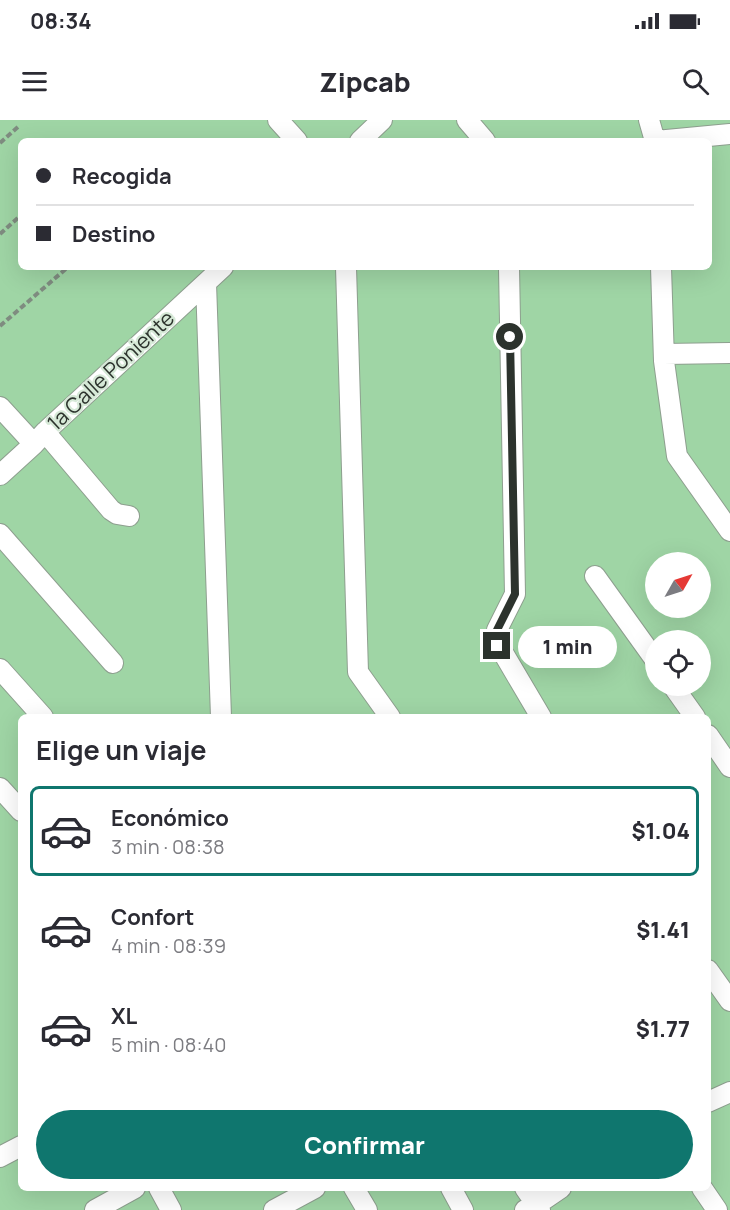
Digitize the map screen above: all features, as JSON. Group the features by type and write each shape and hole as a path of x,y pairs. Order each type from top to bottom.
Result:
{"street":[{"path":"278,120 294,138"},
{"path":"363,138 382,120"},
{"path":"467,120 482,138"},
{"path":"649,120 654,138"},
{"path":"687,138 730,134"},
{"name":"1a Calle Poniente","path":"0,475 220,270"},
{"path":"346,270 358,672 388,714"},
{"path":"509,270 515,594 497,630 497,646 506,656 539,714"},
{"path":"662,270 664,354 677,456 730,531"},
{"path":"206,283 220,714"},
{"path":"664,354 730,353"},
{"path":"0,407 39,438 111,510 117,514 129,516"},
{"path":"0,534 113,663"},
{"path":"595,576 645,646"},
{"path":"0,669 40,714"},
{"path":"680,696 693,714"},
{"path":"711,740 723,761"},
{"path":"0,788 18,808"},
{"path":"711,974 730,1001"},
{"path":"711,1101 730,1092"},
{"path":"0,1157 18,1148"},
{"path":"94,1210 129,1191"},
{"path":"161,1191 171,1210"},
{"path":"275,1210 310,1191"},
{"path":"356,1191 367,1210"},
{"path":"453,1191 463,1210"},
{"path":"526,1191 534,1208 557,1191"},
{"path":"704,1191 717,1210"}],"path":[{"path":"0,143 19,126"},
{"path":"0,234 18,218"},
{"path":"0,326 65,270"}],"green space":[{"path":"0,120 730,120 730,1210 0,1210"}],"route":[{"path":"497,646 497,630 515,594 510,337"}]}
